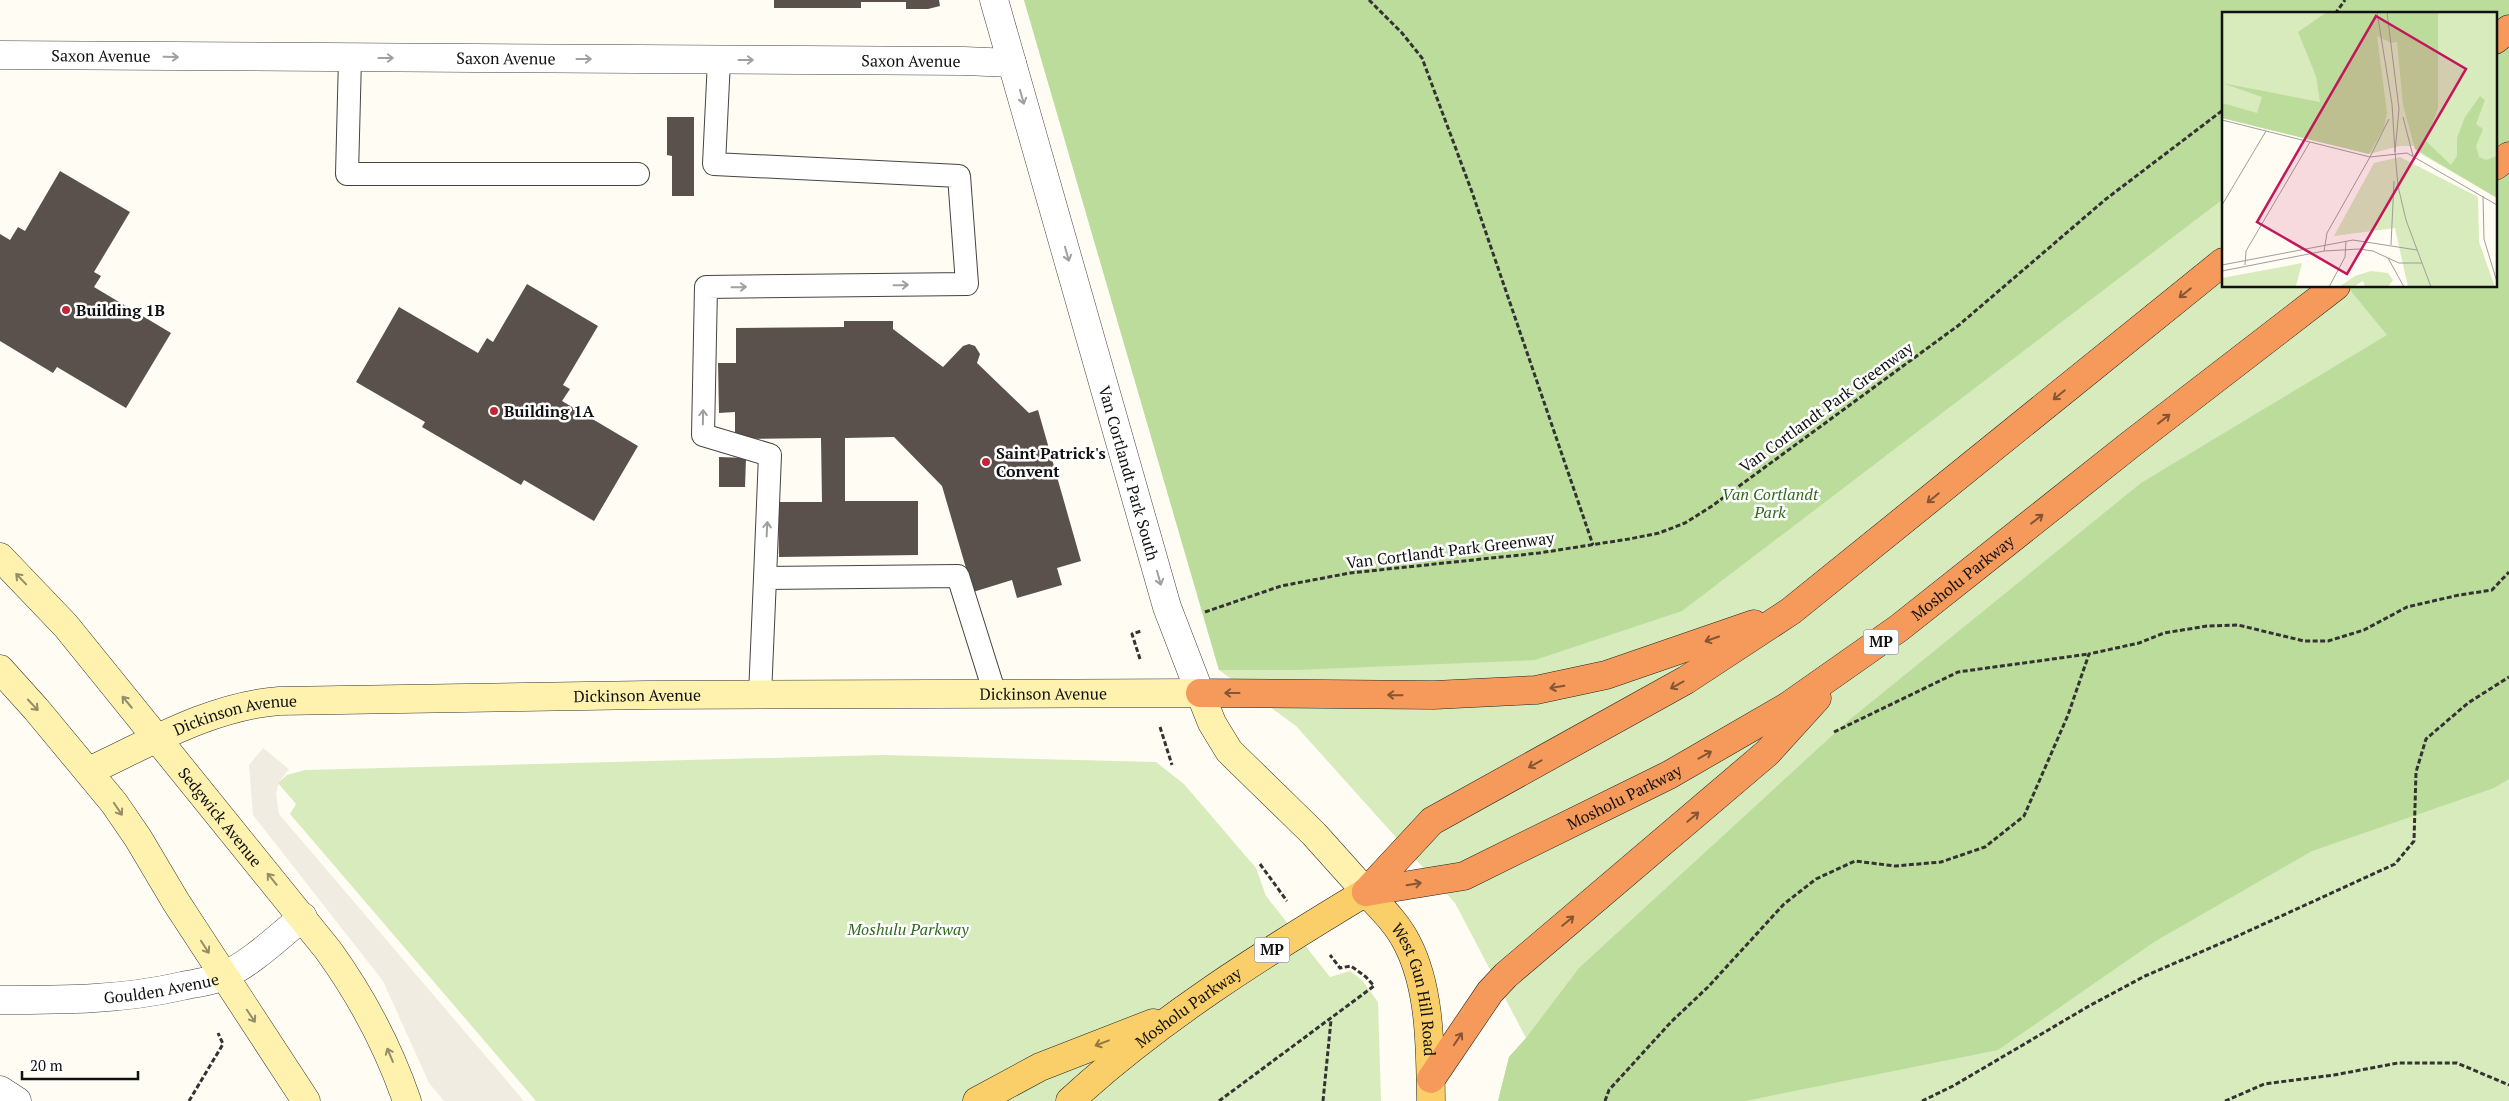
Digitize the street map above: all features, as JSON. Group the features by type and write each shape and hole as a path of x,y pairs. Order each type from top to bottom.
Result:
{"highway":[{"path":"2496,39 2509,29"},
{"path":"2496,165 2509,156"},
{"name":"Mosholu Parkway","path":"1366,892 1432,820 1686,680 1791,611 2222,263"},
{"name":"Mosholu Parkway","path":"1366,892 1464,876 1669,775 1729,742 1840,672 1899,628 2131,444 2333,288"},
{"path":"1200,693 1434,695 1536,690 1606,675 1791,611"},
{"path":"1431,1090 1490,992 1506,975 1767,753 1840,672"}],"main road":[{"name":"Sedgwick Avenue","path":"0,557 66,626 303,917 361,998 380,1033 407,1101"},
{"path":"0,669 88,771 138,838 176,902 306,1101"},
{"name":"Dickinson Avenue","path":"88,771 158,739 243,706 279,701 760,695 1200,693"},
{"name":"Van Cortlandt Park South","path":"1200,693 1212,723 1229,751 1321,841 1366,892"},
{"name":"Mosholu Parkway","path":"1070,1101 1180,1012 1282,944 1366,892"},
{"name":"West Gun Hill Road","path":"1366,892 1398,928 1415,965 1426,1011 1431,1090"},
{"path":"977,1101 1040,1067 1180,1012"}],"street":[{"name":"Van Cortlandt Park South","path":"994,0 1168,607 1200,693"},
{"name":"Saxon Avenue","path":"0,55 1012,63"},
{"name":"Goulden Avenue","path":"0,1000 103,999 155,992 205,982 224,975 303,917"},
{"path":"0,1090 17,1101"}],"lane":[{"path":"350,58 347,174 638,174"},
{"path":"719,60 714,164 959,176 967,284 706,287 703,435 770,454 760,695"},
{"path":"765,578 958,576 995,694"}],"path":[{"path":"1369,0 1402,33 1422,58 1475,201 1593,545"},
{"path":"2336,12 2345,0"},
{"name":"Van Cortlandt Park Greenway","path":"1202,614 1281,586 1350,573 1538,553 1593,545 1659,532 1685,523 1712,506 1959,325 2106,199 2222,111"},
{"path":"1828,735 1958,672 2089,654 2139,643 2164,633 2238,625 2304,641 2328,641 2364,630 2408,607 2459,595 2492,590 2509,572"},
{"path":"1605,1101 1609,1090 1671,1022 1708,987 1784,904 1816,879 1855,861 1895,866 1941,862 1985,847 2024,816 2068,715 2089,654"},
{"path":"1922,1101 1953,1086 2089,1006 2145,976 2395,864 2414,841 2416,772 2426,739 2468,703 2509,677"},
{"path":"1219,1101 1331,1020 1374,986 1366,976 1351,966 1340,968"},
{"path":"1323,1101 1331,1020"},
{"path":"189,1101 224,1044 215,1028"},
{"path":"2225,1101 2264,1084 2334,1075 2398,1063 2457,1063 2509,1085"}],"green space":[{"name":"Van Cortlandt Park","path":"1024,0 2509,0 2509,1101 1498,1101 1509,1057 1526,1038 1455,903 1296,726 1219,670"},
{"name":"Van Cortlandt Park","path":"1024,0 2509,0 2509,779 2494,788 2312,851 2154,942 1998,1050 1745,1101 1498,1101 1509,1057 1526,1038 1579,968 1848,721 2141,483 2387,335 2349,288 2496,288 2496,12 2222,12 2222,200 1682,611 1535,660 1295,670 1219,670"},
{"name":"Moshulu Parkway","path":"883,755 1156,762 1184,784 1256,868 1266,896 1330,977 1350,971 1362,980 1378,1002 1381,1101 536,1101 290,814 296,804 278,783 287,775 305,770"}],"shaded area":[{"path":"263,748 289,769 279,782 276,794 279,814 524,1101 444,1101 429,1083 383,981 253,815 249,765"}],"building":[{"path":"774,0 939,0 940,6 928,9 906,9 906,2 861,2 861,8 774,8"},
{"path":"667,117 694,117 694,196 672,196 672,156 667,155"},
{"name":"Building 1B","path":"60,171 130,212 94,272 101,276 94,287 171,333 126,408 57,367 53,373 0,341 0,234 10,240 18,227 25,231"},
{"name":"Building 1A","path":"527,284 598,326 563,385 570,389 562,401 638,446 594,521 524,480 521,485 422,427 425,422 356,382 399,307 478,353 487,338 493,342"},
{"name":"Saint Patrick's Convent","path":"844,321 893,321 893,329 943,367 963,346 969,344 975,346 980,354 977,363 1029,413 1038,410 1081,561 1057,568 1062,585 1017,598 1012,580 973,592 942,486 894,437 845,438 845,501 918,501 918,555 779,557 778,502 822,502 821,438 735,439 735,412 719,413 718,363 736,363 736,328 844,327"},
{"path":"719,457 746,458 745,487 719,487"}],"place":[{"name":"Building 1B","path":"66,310"},
{"name":"Building 1A","path":"494,411"},
{"name":"Saint Patrick's Convent","path":"986,462"}]}
